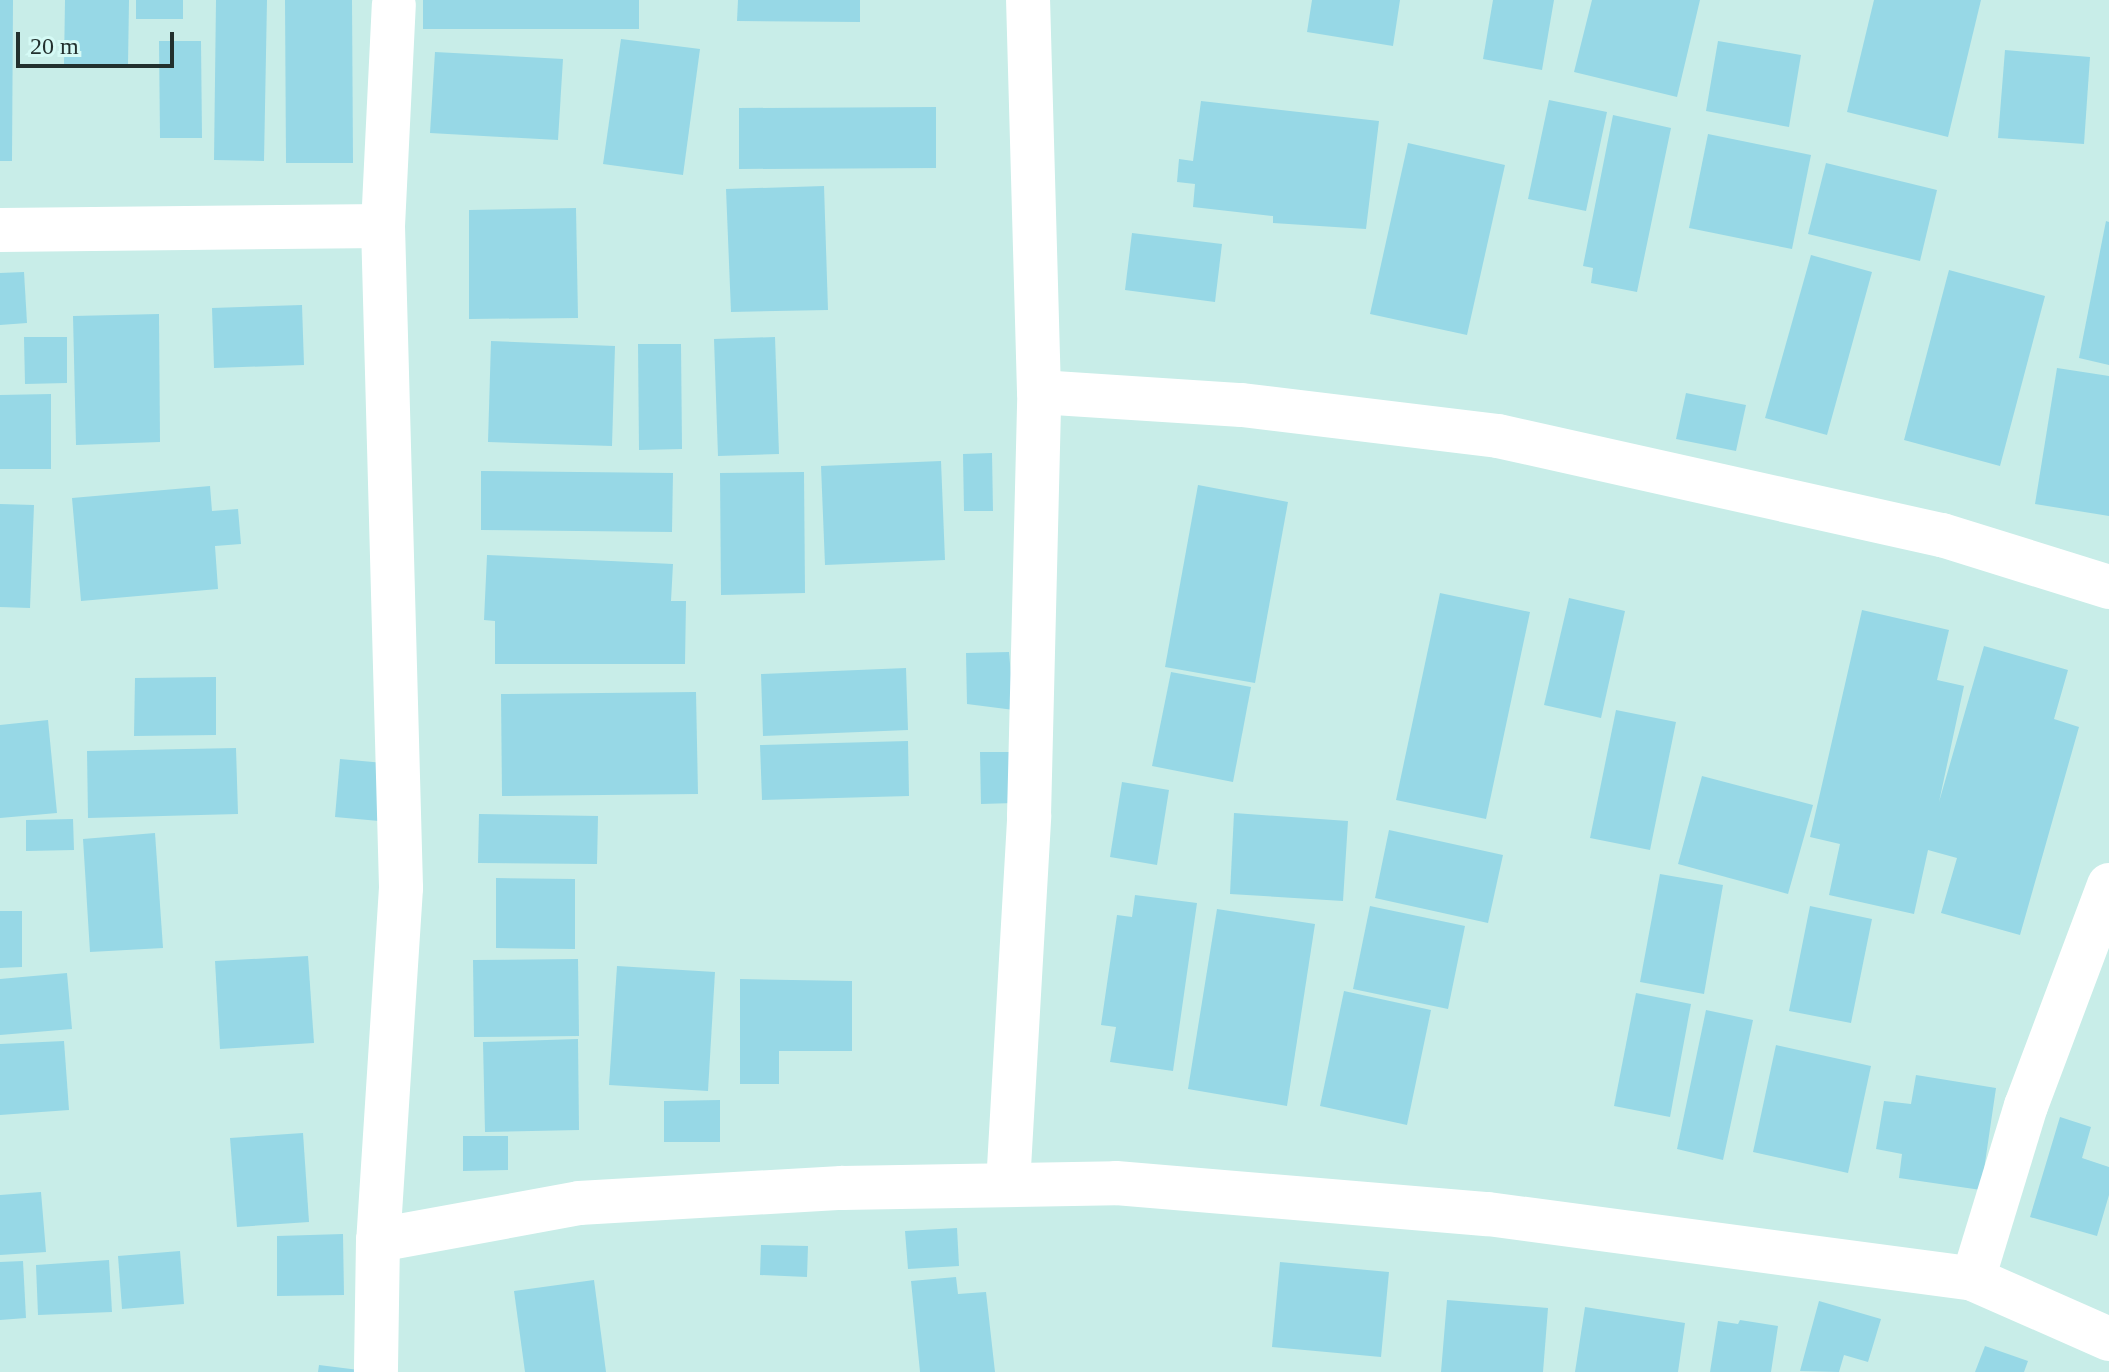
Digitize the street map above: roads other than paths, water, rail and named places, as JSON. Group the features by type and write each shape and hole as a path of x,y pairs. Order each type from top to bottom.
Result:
{"street":[{"path":"1008,1185 1029,816 1039,392 1028,0"},
{"path":"376,1372 378,1240 401,888 383,226 394,5"},
{"path":"0,230 383,226"},
{"path":"1039,392 1242,405 1498,436 1942,535 2109,587"},
{"path":"1973,1279 2026,1106 2109,885"},
{"path":"378,1240 579,1203 842,1188 1116,1183 1488,1214 1973,1279 2109,1339"}]}
